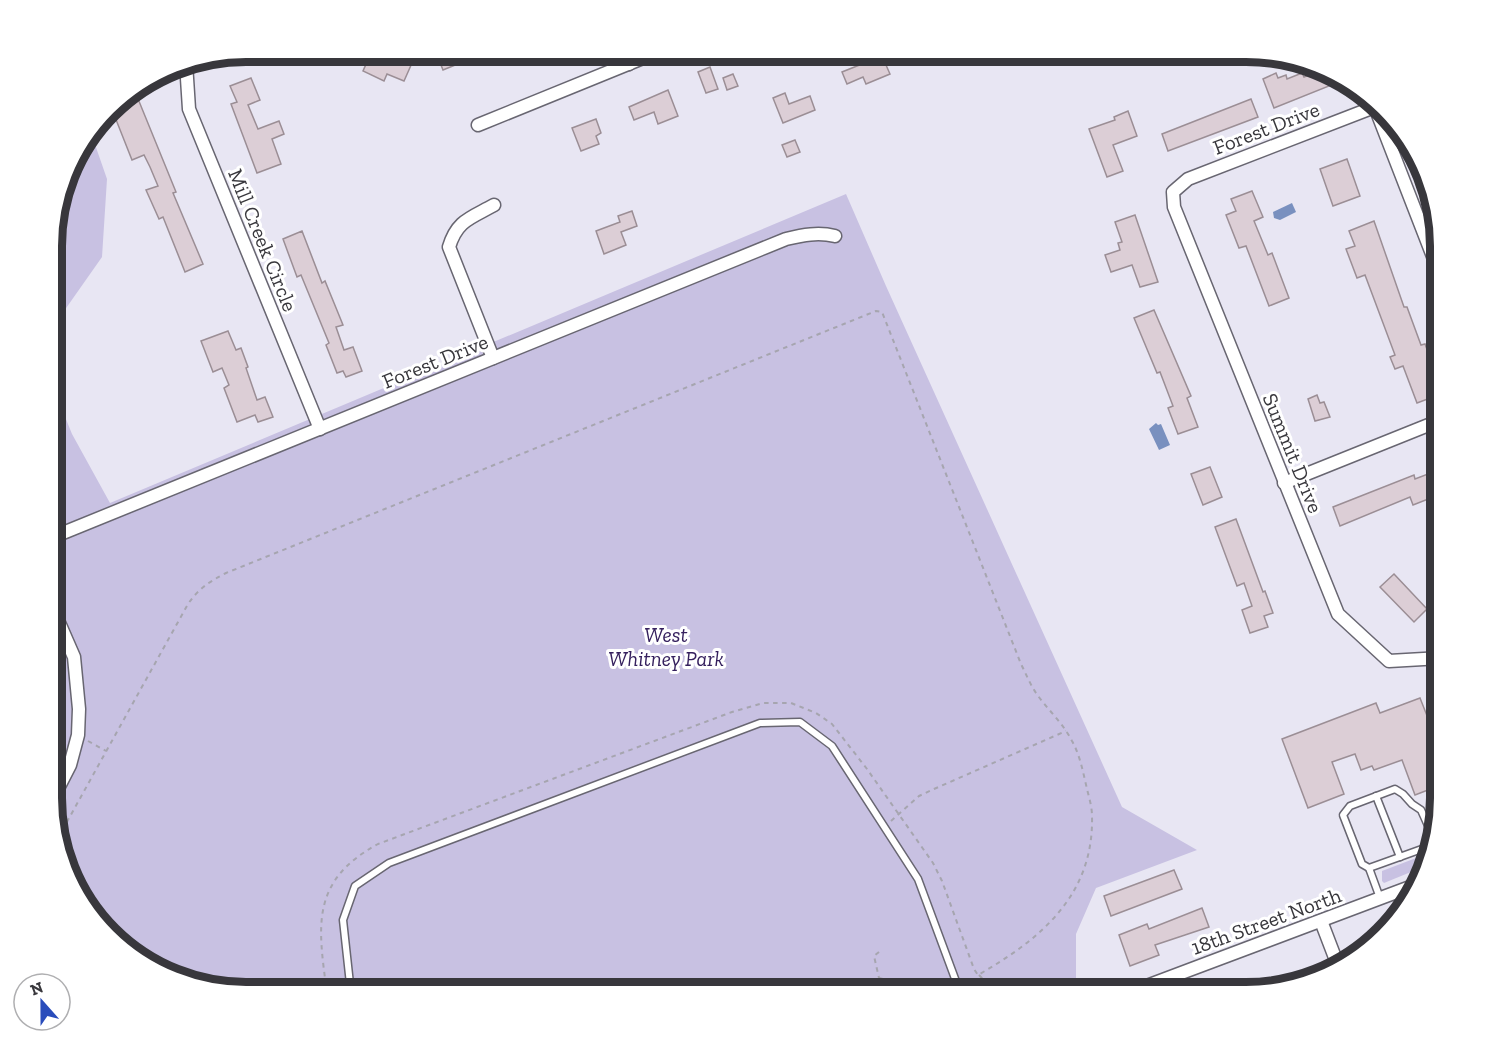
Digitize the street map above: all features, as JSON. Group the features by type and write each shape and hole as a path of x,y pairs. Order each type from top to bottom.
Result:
{"street":[{"path":"478,125 634,62"},
{"name":"Mill Creek Circle","path":"187,72 189,109 320,429"},
{"name":"Forest Drive","path":"1173,192 1188,179 1370,109"},
{"path":"1381,119 1430,248"},
{"name":"Summit Drive","path":"1173,192 1174,207 1338,614 1389,661 1430,659"},
{"path":"493,358 449,247 454,231 467,220 494,205"},
{"name":"Forest Drive","path":"62,534 786,239 824,233 836,236"},
{"path":"1284,483 1430,424"},
{"path":"62,629 74,657 79,709 78,735 70,765 62,781"},
{"name":"18th Street North","path":"1157,982 1407,888"},
{"path":"1321,921 1336,959"}],"lane":[{"path":"350,982 343,920 355,886 389,863 760,723 800,722 832,746 918,879 956,982"},
{"path":"1380,899 1369,868 1362,864 1343,815 1350,806 1395,789 1421,810 1428,828"},
{"path":"1376,796 1400,856"},
{"path":"1369,868 1423,848"}],"path":[{"path":"64,827 188,604 197,590 206,583 247,564 876,311 882,312 1021,664 1036,693 1073,742 1082,765 1093,814 1085,865 1066,906 1047,926 1008,958 978,975"},
{"path":"326,982 320,940 324,903 330,888 343,869 362,853 378,844 732,712 763,703 791,704 816,713 832,724 933,862 974,969 985,982"},
{"path":"891,821 920,796 1066,731"},
{"path":"879,952 874,957 879,978"},
{"path":"873,982 879,978 897,982"}],"green space":[{"path":"94,142 107,179 102,257 61,315 63,222 71,186"},
{"name":"West Whitney Park","path":"846,194 1122,807 1197,850 1096,888 1076,934 1076,982 234,982 198,976 154,958 115,929 86,890 71,858 65,834 62,810 61,407 72,434 110,503"},
{"path":"1420,856 1415,870 1384,883 1382,871"}],"water":[{"path":"1292,203 1296,212 1280,220 1274,218 1273,212"},
{"path":"1156,423 1161,424 1170,445 1159,450 1149,429"}],"building":[{"path":"367,62 412,63 404,81 387,74 384,81 363,71"},
{"path":"440,62 463,62 443,70"},
{"path":"867,62 885,62 890,74 866,84 863,77 847,84 842,72"},
{"path":"710,67 718,89 706,93 698,72"},
{"path":"1276,73 1278,78 1286,75 1287,79 1302,73 1304,77 1311,74 1334,84 1274,108 1263,79"},
{"path":"733,74 738,86 727,90 723,78"},
{"path":"251,78 260,100 248,105 258,129 279,121 284,134 272,139 281,164 257,173 231,104 237,102 230,86"},
{"path":"668,90 678,116 658,124 654,112 634,120 629,107"},
{"path":"785,93 789,104 810,96 815,110 783,123 773,98"},
{"path":"137,97 176,192 173,193 203,264 185,272 163,217 159,219 146,190 158,186 150,167 144,155 132,160 115,116"},
{"path":"1251,99 1258,117 1168,151 1162,134"},
{"path":"1128,111 1137,136 1113,145 1123,171 1107,177 1089,129 1115,120 1114,117"},
{"path":"596,119 601,133 596,136 599,144 581,151 572,128"},
{"path":"795,140 800,152 787,157 782,145"},
{"path":"1347,159 1360,196 1333,206 1320,169"},
{"path":"1252,191 1263,217 1254,221 1268,255 1272,253 1289,298 1269,306 1246,246 1239,248 1226,215 1236,211 1231,199"},
{"path":"632,211 637,226 621,232 626,245 604,254 596,231 620,222 618,216"},
{"path":"1135,215 1158,282 1140,287 1132,265 1111,272 1105,255 1120,250 1118,243 1122,242 1115,222"},
{"path":"1374,221 1404,307 1407,307 1421,345 1425,344 1430,358 1430,398 1417,403 1403,366 1395,369 1390,357 1395,355 1365,275 1357,278 1346,249 1355,246 1349,231"},
{"path":"302,231 322,283 325,281 343,325 336,327 344,350 353,347 362,371 346,377 343,371 337,373 326,345 329,343 301,275 297,277 283,239"},
{"path":"1154,310 1191,396 1187,398 1198,427 1178,434 1168,408 1173,406 1160,372 1157,373 1134,318"},
{"path":"228,331 236,350 241,348 257,400 265,397 273,417 258,422 255,415 237,422 224,388 229,385 222,368 213,372 201,341"},
{"path":"1317,395 1320,403 1324,402 1330,417 1315,421 1308,399"},
{"path":"1210,467 1222,497 1203,505 1191,474"},
{"path":"1430,473 1430,498 1413,505 1410,497 1340,526 1333,507 1414,475 1415,479"},
{"path":"1236,519 1273,613 1264,616 1268,627 1250,633 1242,610 1252,606 1244,583 1237,586 1215,527"},
{"path":"1394,574 1427,609 1414,622 1380,587"},
{"path":"1420,698 1430,723 1430,789 1415,795 1402,760 1374,770 1372,766 1361,770 1355,754 1332,762 1344,794 1308,808 1282,739 1376,703 1380,713"},
{"path":"1174,870 1182,889 1111,916 1104,896"},
{"path":"1202,908 1209,927 1155,945 1159,955 1130,966 1119,935 1147,924 1149,929"}]}
